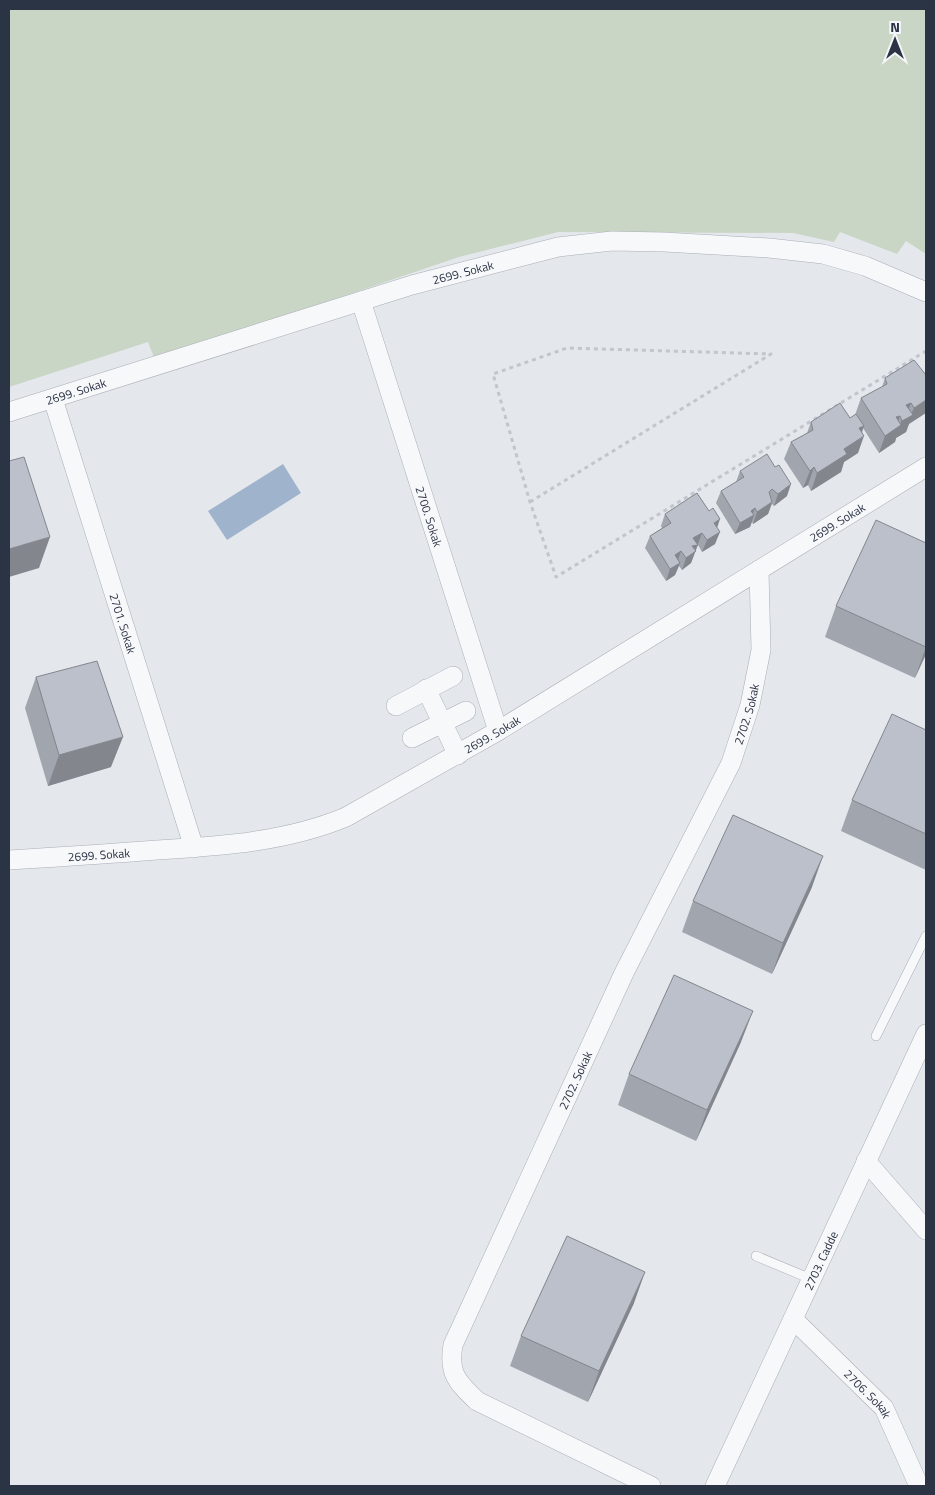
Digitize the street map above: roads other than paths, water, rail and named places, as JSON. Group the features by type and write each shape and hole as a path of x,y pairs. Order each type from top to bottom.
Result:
{"street":[{"name":"2699. Sokak","path":"9,412 361,301 507,259 558,247 612,241 717,244 823,254 865,266 926,292"},
{"name":"2700. Sokak","path":"361,301 498,731"},
{"name":"2701. Sokak","path":"53,399 194,848"},
{"name":"2699. Sokak","path":"9,860 194,848 261,840 320,828 369,805 458,755 926,467"},
{"name":"2702. Sokak","path":"651,1486 476,1401 456,1379 451,1370 451,1358 453,1345 624,973 731,763 750,705 761,650 760,570"},
{"path":"396,706 454,676"},
{"path":"426,690 458,755"},
{"path":"412,738 466,711"},
{"name":"2703. Cadde","path":"722,1482 793,1319 926,1034"},
{"path":"866,1161 926,1230"},
{"name":"2706. Sokak","path":"793,1319 884,1408 919,1486"}],"lane":[{"path":"876,1036 926,936"},
{"path":"756,1256 812,1279"}],"water":[{"path":"283,464 301,493 227,540 208,511"}]}
